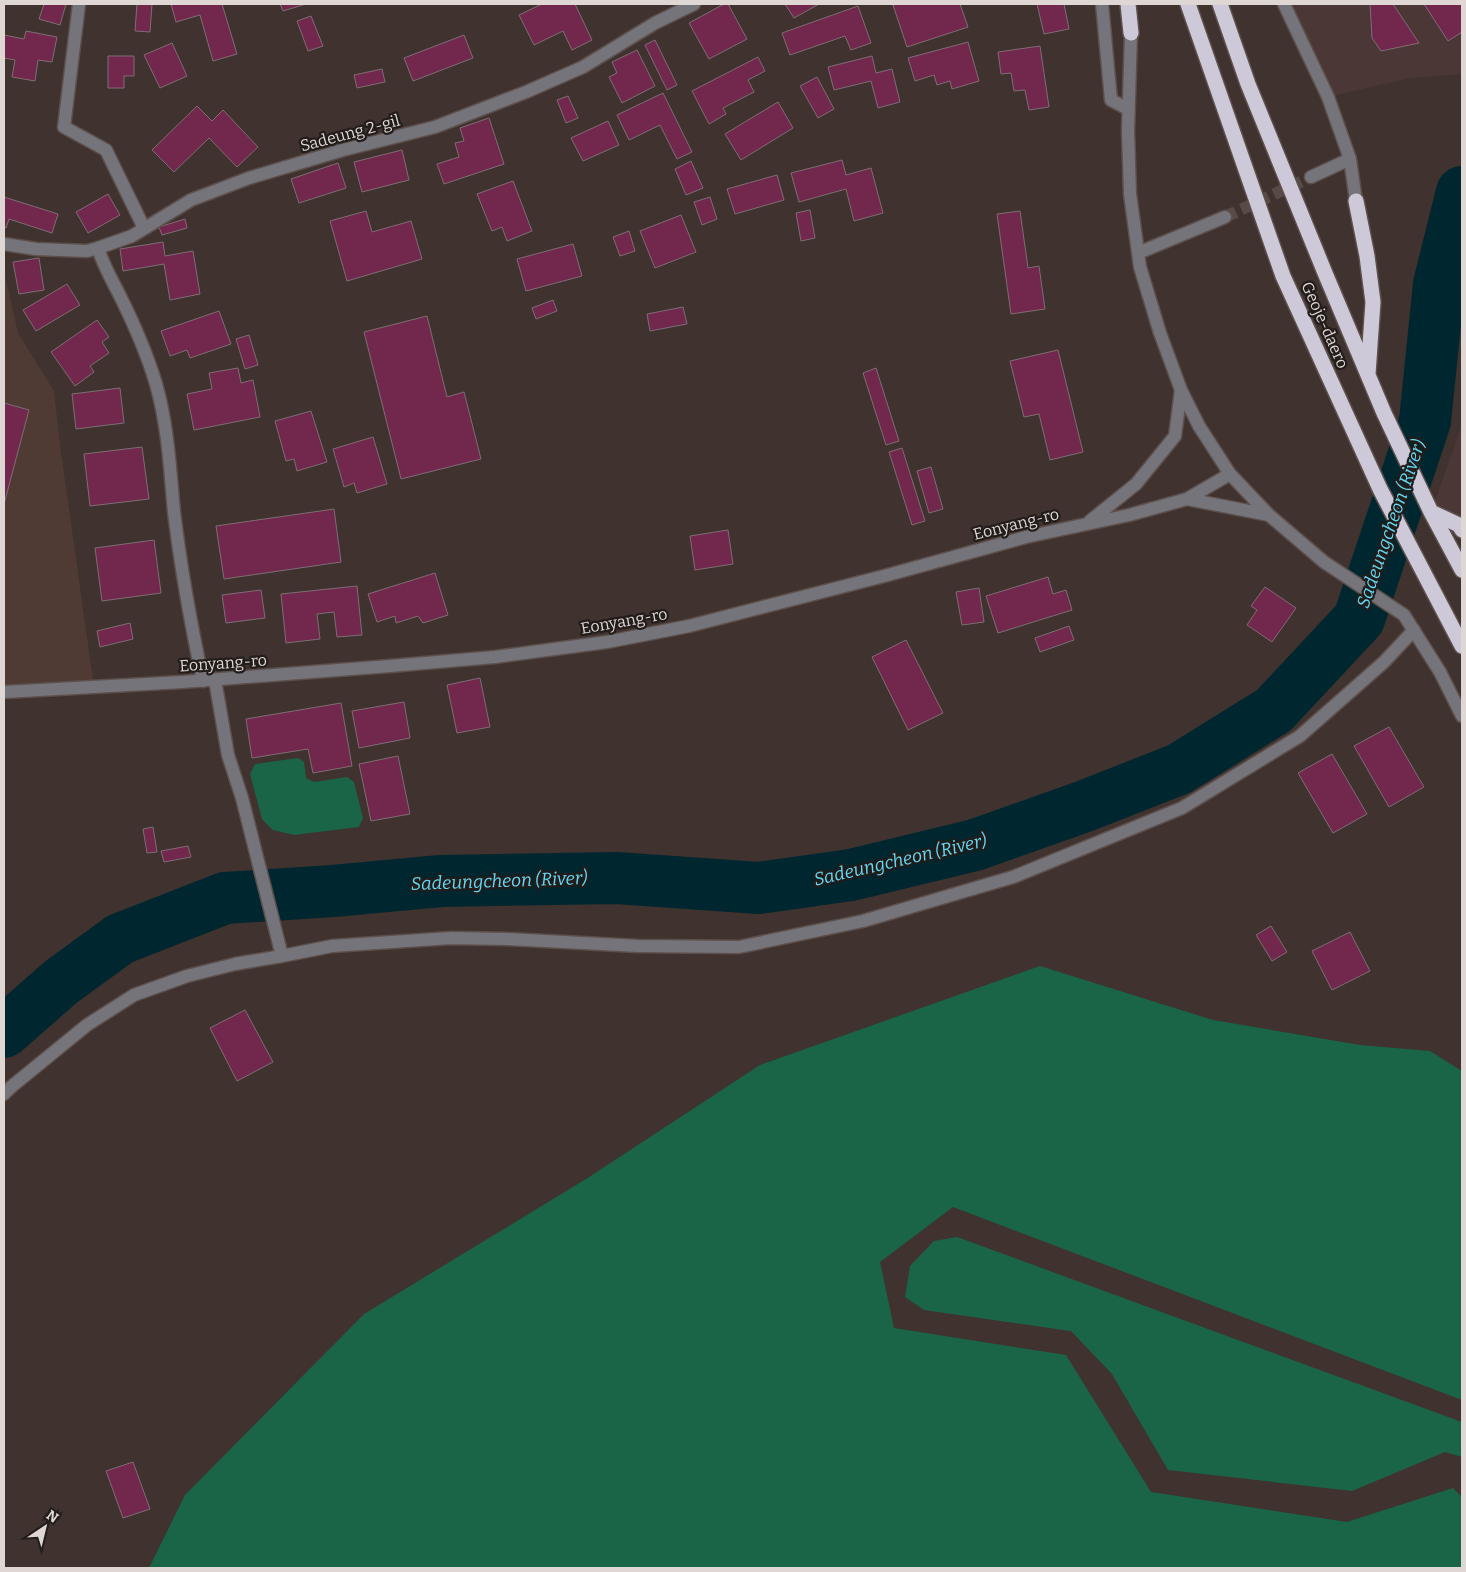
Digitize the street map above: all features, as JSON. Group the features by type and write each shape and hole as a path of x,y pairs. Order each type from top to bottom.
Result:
{"highway":[{"path":"1128,4 1131,33"},
{"name":"Geoje-daero","path":"1188,4 1283,276 1380,488 1462,646"},
{"name":"Geoje-daero","path":"1220,4 1248,84 1324,273 1368,376 1431,512 1462,570"},
{"path":"1356,201 1367,256 1372,302 1372,334 1368,376"},
{"path":"1431,512 1459,525 1462,530"}],"street":[{"path":"79,4 64,127 106,150 144,228"},
{"name":"Sadeung 2-gil","path":"4,244 36,249 87,252 132,236 191,200 249,178 343,150 434,127 526,92 583,67 655,23 694,4"},
{"path":"1102,4 1111,100 1128,109"},
{"path":"1284,4 1328,97 1350,160 1356,201"},
{"path":"1131,33 1128,109 1130,194 1138,254 1140,267 1160,334 1181,390 1199,426 1230,474 1269,515 1324,562 1404,615 1440,672 1462,716"},
{"path":"1311,177 1350,160"},
{"path":"1138,254 1225,217"},
{"path":"98,248 103,264 141,343 156,384 166,428 174,512 191,625 209,680 228,755 242,798 282,956"},
{"path":"1086,524 1136,484 1175,436 1181,390"},
{"name":"Eonyang-ro","path":"4,692 209,680 488,658 607,642 689,626 1026,537 1129,515 1187,499 1230,474"},
{"path":"1187,499 1269,515"},
{"path":"4,1094 87,1024 134,995 187,976 235,964 332,946 451,938 638,946 740,947 863,920 1013,878 1182,808 1300,736 1384,662 1414,630"}],"shaded area":[{"path":"1284,4 1462,4 1462,74 1410,78 1328,97"},
{"path":"4,271 18,333 54,391 94,687 4,692"},
{"path":"1462,425 1462,530 1431,512"}],"green space":[{"path":"298,758 304,762 306,778 314,782 347,777 354,782 363,818 359,827 294,835 273,830 262,819 250,774 255,764"},
{"path":"1040,966 1213,1020 1360,1045 1430,1051 1462,1071 1462,1400 953,1207 880,1262 894,1328 1066,1355 1151,1492 1347,1522 1453,1488 1462,1497 1462,1568 149,1568 185,1495 364,1314 586,1179 760,1065"},
{"path":"957,1237 1462,1422 1462,1457 1445,1452 1352,1491 1168,1470 1112,1374 1071,1331 924,1310 905,1297 910,1266 934,1241"}],"building":[{"path":"44,4 66,4 60,25 39,19"},
{"path":"137,4 152,4 150,32 135,31"},
{"path":"171,4 222,4 237,54 213,61 200,15 176,22"},
{"path":"280,4 306,4 283,11"},
{"path":"542,4 575,4 592,40 572,50 563,31 534,45 519,15"},
{"path":"724,4 728,4 747,39 709,59 689,23"},
{"path":"785,4 819,4 794,18"},
{"path":"960,4 968,27 907,47 893,5"},
{"path":"1037,4 1064,4 1069,29 1044,34"},
{"path":"1370,4 1393,4 1419,43 1381,51 1372,38"},
{"path":"1424,4 1462,4 1462,32 1448,41"},
{"path":"858,6 871,43 851,50 845,36 790,55 782,33"},
{"path":"311,16 323,46 308,51 297,21"},
{"path":"26,31 57,37 52,62 38,60 35,81 12,77 15,60 4,58 4,35 24,39"},
{"path":"464,35 473,58 413,81 404,58"},
{"path":"655,40 677,85 667,90 645,45"},
{"path":"968,42 979,81 952,89 950,81 937,85 934,75 915,81 908,58"},
{"path":"172,43 187,76 160,88 144,55"},
{"path":"1040,46 1049,107 1029,110 1025,90 1014,91 1011,73 1001,74 998,52"},
{"path":"637,50 655,86 622,103 609,77 617,73 612,62"},
{"path":"108,56 134,56 134,76 124,76 124,88 108,88"},
{"path":"872,56 876,73 892,69 900,102 878,108 871,81 834,90 828,67"},
{"path":"758,57 765,71 748,80 754,92 723,108 726,114 709,124 692,91"},
{"path":"382,69 385,82 357,88 354,75"},
{"path":"817,77 834,109 818,118 800,86"},
{"path":"663,93 692,152 677,159 660,125 629,140 617,115"},
{"path":"568,96 578,118 566,123 557,100"},
{"path":"778,102 793,128 741,160 725,134"},
{"path":"197,106 212,121 223,110 258,147 237,167 209,138 174,172 152,150"},
{"path":"489,118 504,164 444,184 437,164 459,157 455,143 464,141 460,128"},
{"path":"608,121 619,145 583,161 571,138"},
{"path":"402,150 409,180 362,192 354,162"},
{"path":"842,160 846,175 871,168 883,213 854,221 846,189 799,202 791,173"},
{"path":"691,161 703,188 686,195 675,169"},
{"path":"338,163 346,188 299,203 291,179"},
{"path":"777,175 784,200 735,214 727,189"},
{"path":"513,181 532,231 507,241 502,227 492,231 477,194"},
{"path":"108,194 120,215 88,233 76,212"},
{"path":"4,197 58,214 52,233 9,219 6,228 4,227"},
{"path":"710,197 717,219 702,225 694,202"},
{"path":"810,210 815,238 801,241 796,213"},
{"path":"366,211 372,232 411,221 422,259 347,281 330,221"},
{"path":"1020,211 1028,268 1039,266 1045,309 1011,314 997,214"},
{"path":"681,215 696,252 655,268 640,231"},
{"path":"185,219 187,228 162,235 159,227"},
{"path":"629,231 635,251 620,256 613,237"},
{"path":"163,242 165,256 193,251 200,294 170,300 164,264 123,271 120,249"},
{"path":"573,244 582,276 526,291 517,259"},
{"path":"39,258 44,290 19,294 13,262"},
{"path":"67,284 80,305 36,331 23,310"},
{"path":"553,300 557,311 536,319 532,308"},
{"path":"683,307 687,324 650,331 647,314"},
{"path":"219,311 231,344 190,358 187,350 170,356 161,331"},
{"path":"427,316 447,397 464,392 481,459 401,479 364,332"},
{"path":"97,320 109,337 102,342 109,353 90,366 94,372 75,386 51,352"},
{"path":"249,335 258,365 245,369 236,339"},
{"path":"1058,350 1083,452 1050,460 1039,414 1024,417 1010,361"},
{"path":"238,368 241,383 253,380 260,417 194,430 187,394 212,389 209,373"},
{"path":"876,368 899,441 886,445 863,373"},
{"path":"120,388 124,423 76,429 72,394"},
{"path":"4,403 29,410 4,504"},
{"path":"311,411 327,462 297,471 294,459 286,461 275,421"},
{"path":"373,437 387,484 357,493 354,483 344,487 333,449"},
{"path":"142,447 149,499 90,506 84,454"},
{"path":"902,448 925,521 912,525 889,452"},
{"path":"931,467 943,509 929,513 917,471"},
{"path":"334,509 341,562 224,579 216,526"},
{"path":"728,530 733,564 695,570 690,536"},
{"path":"154,540 161,593 102,601 95,548"},
{"path":"435,573 448,615 423,623 418,616 396,623 395,616 377,622 368,594"},
{"path":"1048,577 1053,594 1066,590 1072,610 998,633 986,596"},
{"path":"357,586 362,635 337,637 334,612 317,614 320,639 286,643 281,594"},
{"path":"1265,587 1296,608 1272,642 1247,625 1257,610 1251,606"},
{"path":"979,588 984,622 962,625 956,592"},
{"path":"261,590 265,618 226,623 222,595"},
{"path":"130,623 133,639 100,647 97,631"},
{"path":"1069,626 1074,640 1040,652 1035,638"},
{"path":"906,640 943,713 908,730 872,657"},
{"path":"480,678 490,727 457,733 447,685"},
{"path":"404,702 410,738 359,748 352,711"},
{"path":"341,703 352,766 313,773 308,749 252,758 246,719"},
{"path":"1389,727 1424,787 1389,807 1354,746"},
{"path":"1332,754 1367,814 1333,833 1298,773"},
{"path":"398,756 410,814 371,821 359,764"},
{"path":"153,827 157,852 147,853 143,829"},
{"path":"188,846 191,857 164,862 161,851"},
{"path":"1271,926 1287,952 1272,961 1256,935"},
{"path":"1350,932 1370,971 1332,990 1312,951"},
{"path":"245,1010 273,1062 237,1081 210,1028"},
{"path":"133,1462 150,1509 123,1518 106,1471"}],"waterway":[{"name":"Sadeungcheon (River)","path":"4,1032 61,982 120,939 225,898 441,881 616,878 759,888 851,875 975,845 1085,806 1179,769 1274,710 1359,619 1425,421 1439,284 1462,192"}],"tunnel":[{"path":"1225,217 1311,177"}]}
